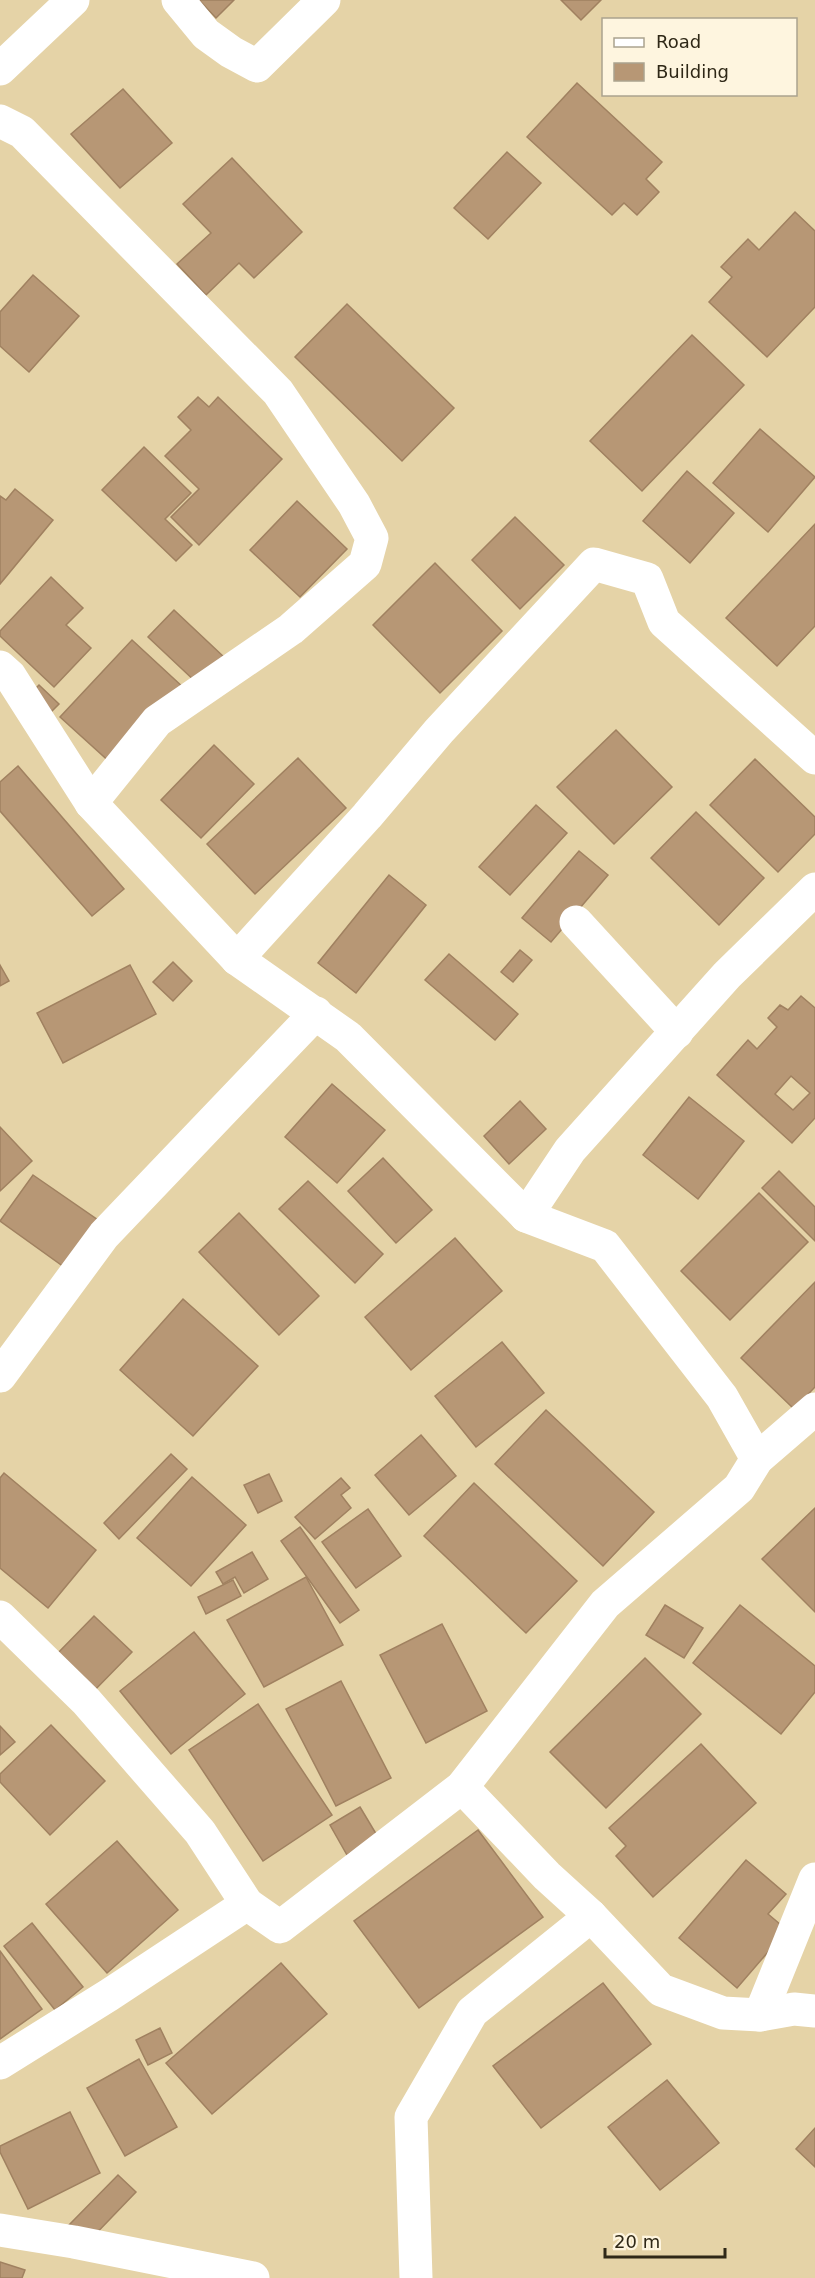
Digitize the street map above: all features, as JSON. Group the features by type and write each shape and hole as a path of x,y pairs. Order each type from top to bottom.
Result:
{"street":[{"path":"0,69 73,0"},
{"path":"178,0 206,34 231,52 257,66 324,0"},
{"path":"0,121 22,132 278,392 354,504 372,538 365,564 291,629 157,722 91,803"},
{"path":"237,959 367,816 439,730 594,564 647,579 664,622 815,758"},
{"path":"0,667 10,676 91,803 237,959 348,1037 525,1216 605,1246 722,1397 756,1459"},
{"path":"525,1216 570,1150 727,975 815,889"},
{"path":"576,922 677,1032"},
{"path":"0,1376 104,1235 316,1013"},
{"path":"0,1617 86,1701 200,1832 247,1904 280,1927 462,1787 605,1604 739,1488 756,1459 811,1420"},
{"path":"462,1787 547,1876 591,1916 661,1990 723,2013 760,2015 794,2009 815,2011"},
{"path":"760,2015 815,1879"},
{"path":"0,2063 109,1995 247,1904"},
{"path":"416,2278 411,2117 472,2012 591,1916"},
{"path":"0,2230 74,2242 250,2278"}],"building":[{"path":"199,0 234,0 216,18"},
{"path":"561,0 601,0 581,20"},
{"path":"577,83 662,162 646,179 659,192 637,215 624,203 612,215 527,137"},
{"path":"123,89 172,143 120,188 71,134"},
{"path":"507,152 541,183 488,239 454,208"},
{"path":"232,158 302,232 254,278 239,263 206,295 177,264 211,233 183,204"},
{"path":"795,212 815,231 815,307 767,357 709,302 732,277 721,267 748,239 759,250"},
{"path":"33,275 79,316 29,372 0,346 0,312"},
{"path":"347,304 454,408 402,461 295,357"},
{"path":"692,335 744,385 642,491 590,441"},
{"path":"198,397 209,407 218,397 282,459 199,545 171,517 199,489 165,456 191,430 178,417"},
{"path":"760,429 815,477 768,532 713,483"},
{"path":"144,447 191,493 165,519 192,545 176,561 102,490"},
{"path":"687,471 734,513 690,563 643,521"},
{"path":"15,489 53,520 0,584 0,496 6,500"},
{"path":"297,501 347,549 300,597 250,550"},
{"path":"515,517 564,565 520,609 472,560"},
{"path":"815,524 815,626 777,666 726,618"},
{"path":"435,563 502,631 440,693 373,625"},
{"path":"51,577 83,608 66,625 91,648 54,687 0,636 0,631"},
{"path":"174,610 225,658 199,685 148,637"},
{"path":"132,640 185,689 113,765 60,717"},
{"path":"39,685 59,704 43,720 23,701"},
{"path":"616,730 672,787 614,844 557,787"},
{"path":"214,745 254,784 201,838 161,800"},
{"path":"298,758 346,808 255,894 207,844"},
{"path":"755,759 815,817 815,834 778,872 710,805"},
{"path":"18,766 124,889 92,916 0,811 0,782"},
{"path":"536,805 567,833 510,895 479,867"},
{"path":"696,812 764,878 719,925 651,858"},
{"path":"579,851 608,875 551,942 522,918"},
{"path":"389,875 426,905 356,993 318,963"},
{"path":"520,950 532,960 513,982 501,972"},
{"path":"449,954 518,1014 495,1040 425,980"},
{"path":"173,962 192,981 173,1001 153,982"},
{"path":"0,965 9,981 0,986"},
{"path":"130,965 156,1014 63,1063 37,1013"},
{"path":"801,996 815,1008 815,1118 792,1143 717,1075 748,1040 757,1049 777,1027 768,1018 780,1005 788,1010","holes":["791,1076 810,1093 793,1110 775,1094"]},
{"path":"332,1084 385,1130 337,1183 285,1137"},
{"path":"689,1097 744,1141 698,1199 643,1155"},
{"path":"520,1101 546,1129 509,1164 484,1136"},
{"path":"0,1127 32,1161 0,1191"},
{"path":"383,1158 432,1210 396,1243 348,1191"},
{"path":"779,1171 815,1207 815,1241 762,1188"},
{"path":"33,1175 98,1220 64,1267 0,1221"},
{"path":"308,1181 383,1254 355,1283 279,1209"},
{"path":"759,1193 808,1242 730,1320 681,1271"},
{"path":"239,1213 319,1296 279,1335 199,1252"},
{"path":"455,1238 502,1291 411,1370 365,1317"},
{"path":"815,1282 815,1387 794,1409 741,1358"},
{"path":"183,1299 258,1366 193,1436 120,1370"},
{"path":"502,1342 544,1393 476,1447 435,1396"},
{"path":"546,1410 654,1512 603,1566 495,1464"},
{"path":"421,1435 456,1476 409,1515 375,1475"},
{"path":"171,1454 187,1469 119,1539 104,1523"},
{"path":"4,1473 96,1550 48,1608 0,1568 0,1478"},
{"path":"269,1474 282,1501 258,1513 244,1485"},
{"path":"192,1477 246,1525 191,1586 137,1538"},
{"path":"341,1478 350,1488 341,1495 351,1508 315,1539 295,1517"},
{"path":"474,1483 577,1581 526,1633 424,1536"},
{"path":"815,1508 815,1612 762,1559"},
{"path":"368,1509 401,1556 356,1588 322,1542"},
{"path":"300,1527 359,1610 340,1623 281,1541"},
{"path":"252,1552 268,1579 244,1593 235,1577 223,1584 216,1572"},
{"path":"306,1577 343,1645 264,1687 227,1620"},
{"path":"233,1580 241,1596 206,1614 198,1597"},
{"path":"665,1605 703,1628 684,1658 646,1635"},
{"path":"740,1605 815,1666 815,1692 781,1734 693,1663"},
{"path":"94,1616 132,1652 91,1694 54,1657"},
{"path":"442,1624 487,1711 426,1743 380,1655"},
{"path":"194,1632 245,1694 171,1754 120,1691"},
{"path":"645,1658 701,1714 606,1808 550,1752"},
{"path":"341,1681 391,1778 336,1806 286,1709"},
{"path":"258,1704 332,1815 263,1861 189,1750"},
{"path":"51,1725 105,1781 50,1835 0,1782 0,1774"},
{"path":"0,1726 15,1742 0,1755"},
{"path":"701,1744 756,1803 653,1897 616,1856 626,1846 609,1828"},
{"path":"360,1807 378,1837 347,1855 330,1825"},
{"path":"478,1830 543,1917 419,2008 354,1921"},
{"path":"117,1841 178,1910 107,1973 46,1904"},
{"path":"746,1860 786,1894 768,1914 787,1930 737,1988 679,1938"},
{"path":"32,1923 83,1987 55,2010 4,1946"},
{"path":"0,1951 42,2009 0,2039"},
{"path":"281,1963 327,2014 212,2114 166,2063"},
{"path":"603,1983 651,2044 541,2128 493,2066"},
{"path":"160,2028 172,2053 148,2065 136,2040"},
{"path":"139,2059 177,2127 125,2156 87,2088"},
{"path":"667,2080 719,2143 660,2190 608,2127"},
{"path":"70,2112 100,2173 28,2209 0,2152 0,2146"},
{"path":"815,2128 815,2167 796,2149"},
{"path":"118,2175 136,2192 87,2243 69,2225"},
{"path":"0,2262 25,2270 22,2278 0,2278"}]}
